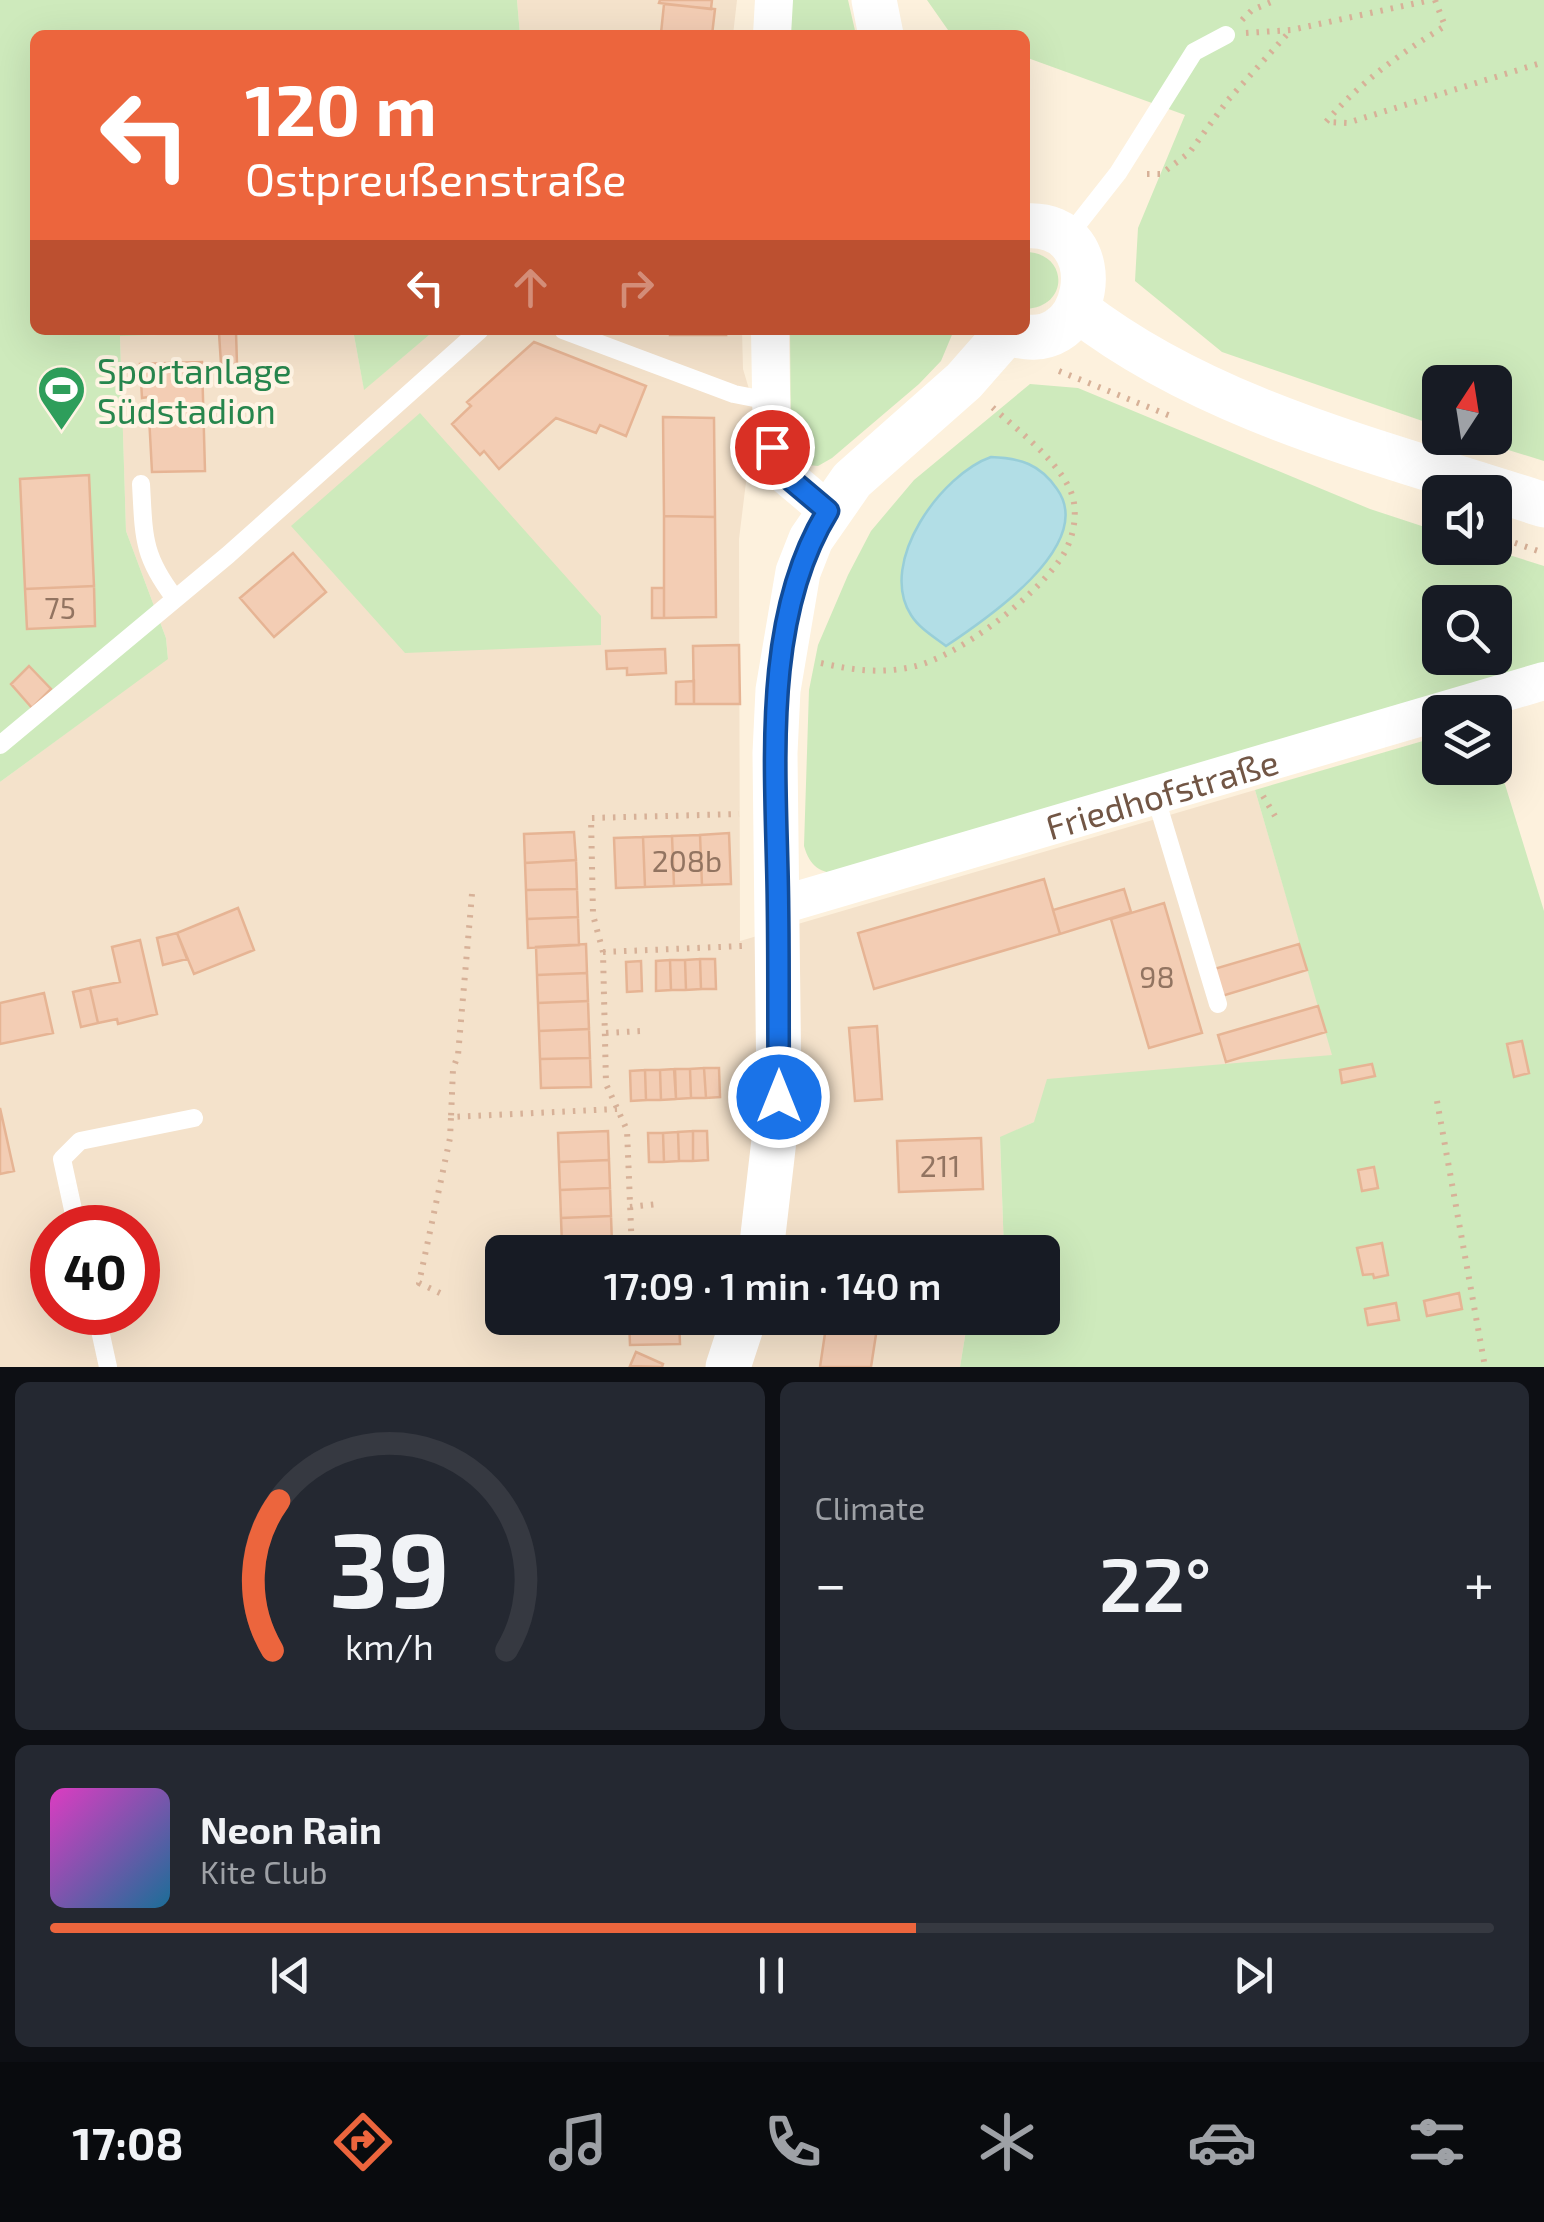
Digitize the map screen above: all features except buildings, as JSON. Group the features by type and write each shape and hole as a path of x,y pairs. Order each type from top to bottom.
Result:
{"street":[{"path":"772,30 774,0"},
{"path":"874,0 879,30"},
{"path":"1030,335 1039,336 1068,322 1078,310 1084,292 1084,272 1078,254 1046,233"},
{"path":"1078,310 1112,334 1208,387 1315,430 1544,506"},
{"path":"770,335 772,447 777,468 828,511"},
{"path":"764,1235 779,1097 775,753 783,654 798,572 810,539 852,480 964,381 1002,335"},
{"name":"Friedhofstraße","path":"778,925 1155,795 1544,682"},
{"path":"728,1367 738,1335"}],"lane":[{"path":"1046,233 1118,173 1194,52 1226,35"},
{"path":"0,745 228,555 474,335"},
{"path":"576,335 734,394 770,401"},
{"path":"141,484 143,528 152,567 174,598"},
{"path":"1155,795 1218,1004"},
{"path":"72,1205 62,1160 80,1141 194,1118"},
{"path":"101,1335 108,1367"}],"path":[{"path":"1226,35 1252,10 1276,0"},
{"path":"1226,35 1290,30 1433,0 1445,26 1403,51 1350,94 1326,122 1347,123 1544,62"},
{"path":"1118,173 1160,174 1189,153 1228,100 1290,30"},
{"path":"1048,369 1096,384 1178,420"},
{"path":"783,654 864,671 911,668 938,660 992,624 1059,562 1070,542 1074,523 1074,501 1068,484 1053,464 964,381"},
{"path":"1512,542 1544,553"},
{"path":"631,1235 628,1130 606,1084 603,952 594,916 590,818 776,812"},
{"path":"440,1294 420,1283 450,1138 452,1069 458,1055 472,894"},
{"path":"603,952 778,925"},
{"path":"606,1033 640,1030"},
{"path":"1437,1102 1485,1367"},
{"path":"452,1118 618,1110"},
{"path":"630,1207 657,1204"}],"shaded area":[{"path":"517,0 737,0 734,30 520,30"},
{"path":"354,335 364,389 429,335 742,335 743,369 755,409 739,539 740,941 1255,790 1333,1055 1034,1122 1000,1138 1003,1235 485,1235 485,1335 965,1335 960,1367 0,1367 0,782 168,658 166,638 126,531 120,336"}],"green space":[{"name":"Sportanlage Südstadion","path":"0,0 517,0 520,30 30,30 30,335 155,335 120,336 126,531 166,638 168,659 0,782"},
{"path":"792,0 848,0 855,30 790,30"},
{"path":"927,0 1544,0 1544,461 1512,451 1512,365 1422,365 1422,421 1222,352 1135,281 1138,228 1185,115 1030,59 1030,30 948,30"},
{"path":"1030,253 1050,261 1058,280 1050,300 1030,308"},
{"name":"Sportanlage Südstadion","path":"354,335 429,335 364,390"},
{"path":"790,335 952,335 941,361 919,384 832,458 818,466 799,464 791,449"},
{"path":"1030,384 1078,388 1370,509 1422,526 1422,565 1512,565 1512,556 1544,566 1544,662 1512,672 1512,585 1422,585 1422,675 1501,675 1435,695 1422,695 1422,699 841,874 827,872 813,864 804,846 809,690 818,645 871,531 914,480"},
{"path":"420,413 601,616 601,645 405,653 291,526"},
{"path":"1422,741 1422,785 1505,785 1544,911 1544,1367 960,1367 965,1335 1060,1335 1060,1235 1003,1235 1000,1137 1034,1122 1047,1079 1332,1055 1255,790"}],"water":[{"path":"991,457 1028,464 1050,480 1065,511 1062,534 1031,579 946,646 911,615 903,594 902,570 908,546 935,500 972,466"}],"place":[{"name":"Sportanlage Südstadion","path":"62,432"}],"route":[{"path":"772,447 777,468 828,511 810,539 798,572 778,690 775,753 779,1097"}]}
